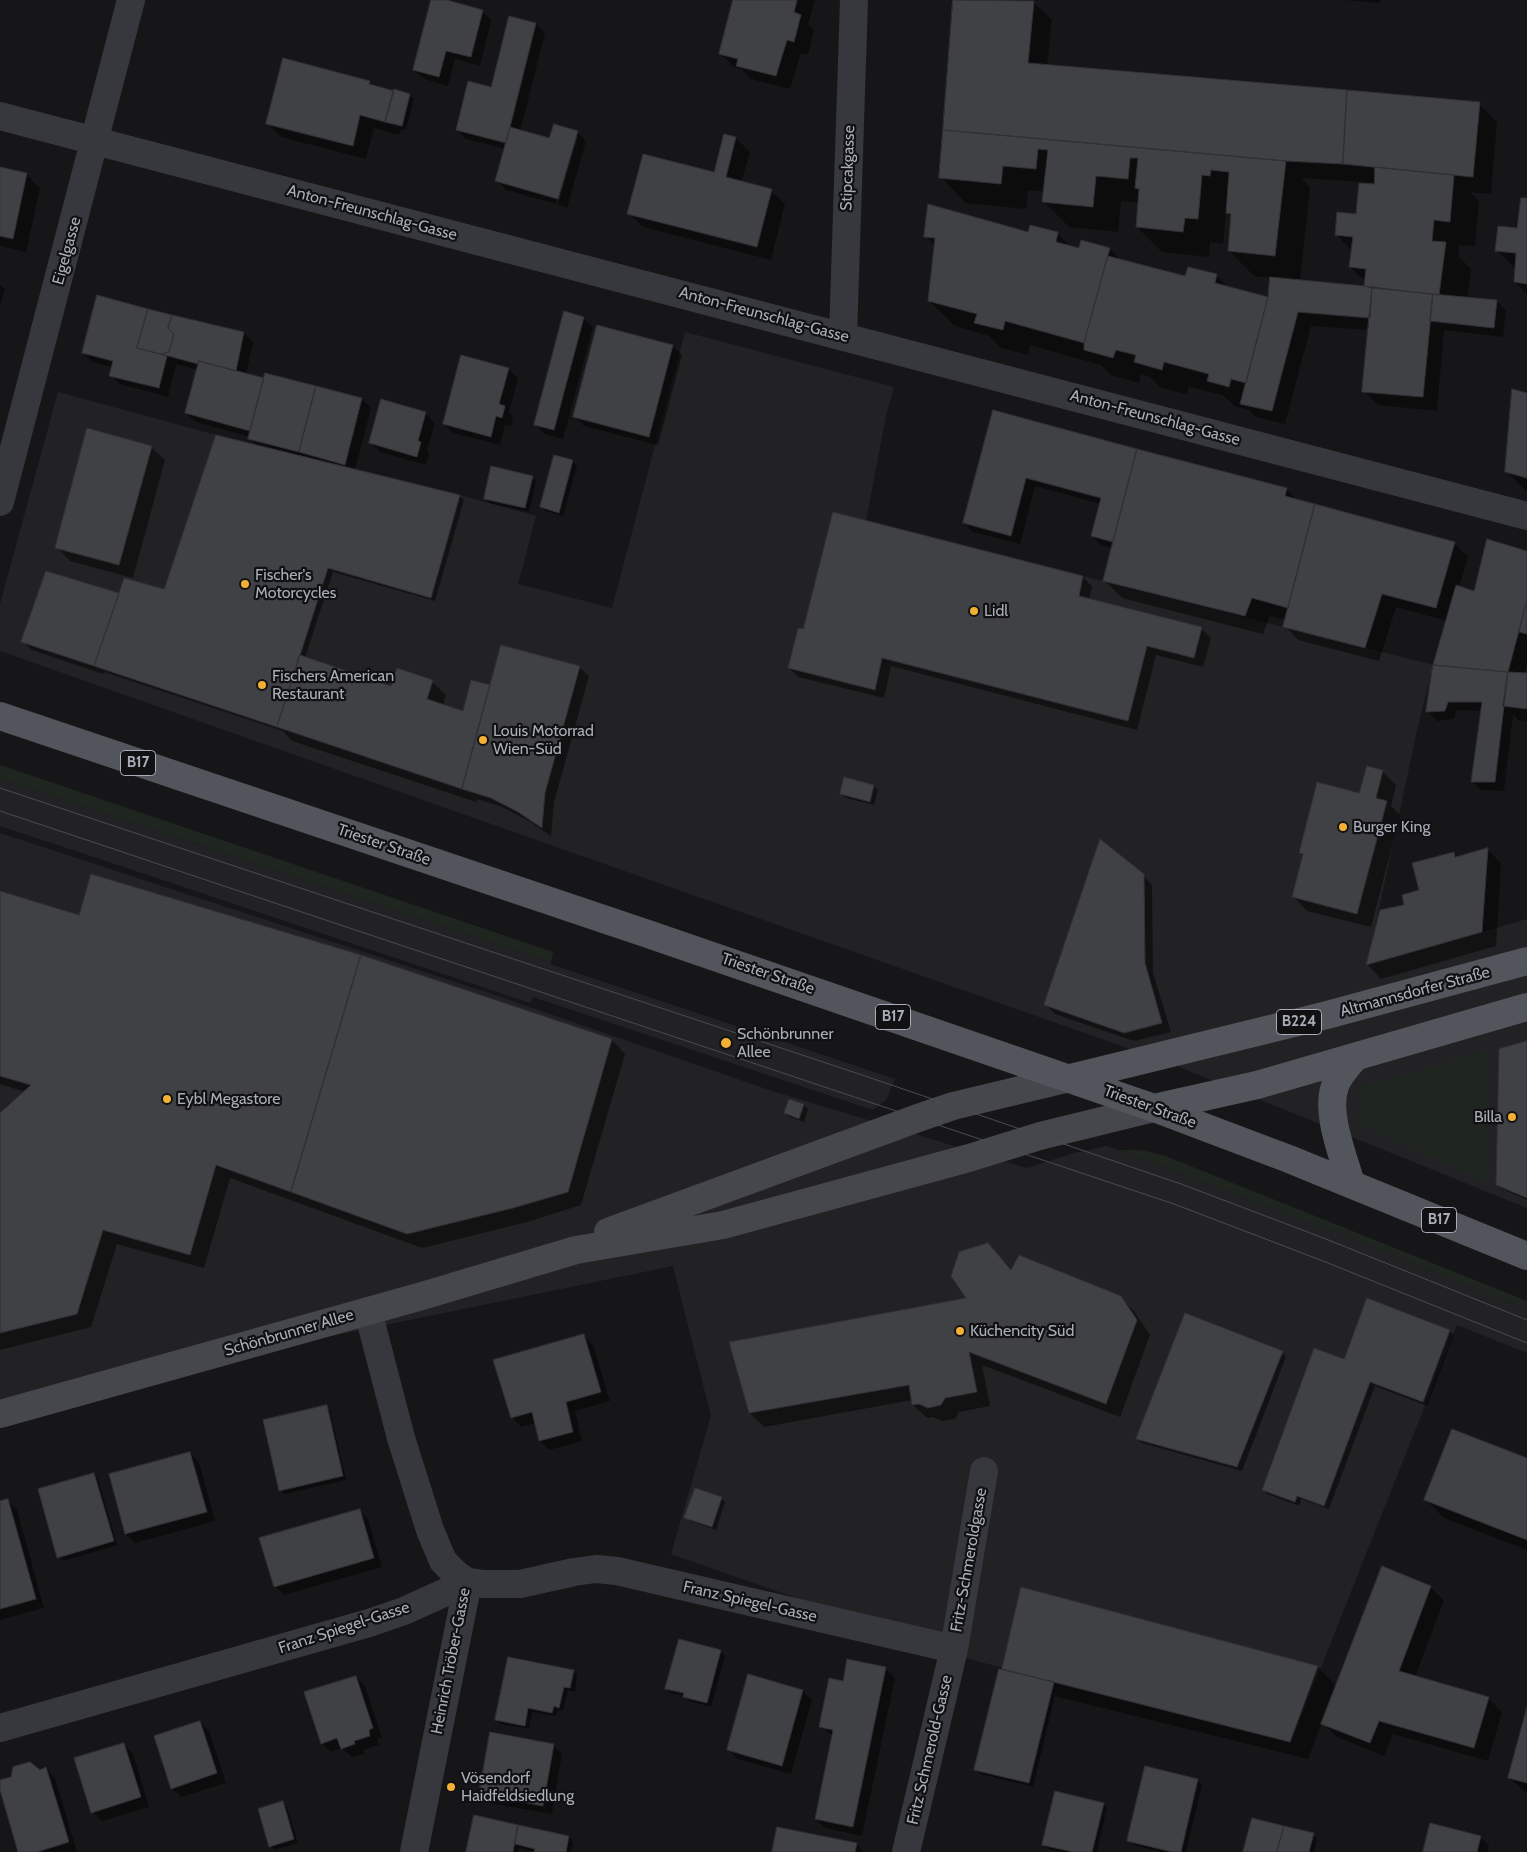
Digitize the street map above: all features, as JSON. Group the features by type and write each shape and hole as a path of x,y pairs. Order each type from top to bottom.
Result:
{"main road":[{"name":"Triester Straße","path":"0,716 1070,1078 1154,1108 1351,1184 1527,1256"},
{"name":"Altmannsdorfer Straße","path":"1070,1078 1327,1016 1527,961"},
{"path":"576,1250 723,1224 969,1158 1040,1136 1257,1085 1527,1007"},
{"path":"1351,1184 1332,1111 1332,1097 1335,1084 1354,1058"},
{"path":"576,1250 600,1235 918,1118 953,1106 1070,1078"},
{"name":"Schönbrunner Allee","path":"0,1414 368,1311 576,1250"}],"street":[{"name":"Eigelgasse","path":"0,502 132,0"},
{"name":"Stipcakgasse","path":"843,336 854,0"},
{"name":"Anton-Freunschlag-Gasse","path":"0,116 1527,516"},
{"name":"Heinrich Tröber-Gasse","path":"368,1311 402,1438 430,1530 443,1561 457,1575 468,1582 414,1852"},
{"name":"Fritz-Schmeroldgasse","path":"954,1649 984,1471"},
{"name":"Franz Spiegel-Gasse","path":"0,1728 369,1623 404,1611 468,1582 520,1584 596,1569 617,1571 954,1649"},
{"name":"Fritz Schmerold-Gasse","path":"906,1852 954,1649"}],"shaded area":[{"path":"685,332 894,387 886,416 866,521 1433,665 1416,735 1367,965 1527,919 1527,1208 1167,1062 0,651 0,604 58,392 216,435 460,495 536,516 518,584 612,608"},
{"path":"0,765 553,952 551,962 0,778"},
{"path":"0,778 895,1079 886,1100 873,1110 533,997 530,1003 0,826"},
{"path":"0,833 498,996 772,1091 1027,1168 1074,1153 1107,1146 1352,1238 1527,1309 1527,1353 1457,1325 1292,1740 976,1661 671,1554 711,1416 673,1266 0,1404"},
{"path":"1488,1051 1486,1182 1367,1127 1359,1120 1361,1088"},
{"path":"1118,1150 1140,1150 1163,1155 1527,1301 1527,1309 1352,1238"}],"building":[{"path":"431,0 447,0 483,10 471,57 446,51 439,77 413,70"},
{"path":"733,0 797,0 794,12 801,15 794,42 787,40 776,76 736,66 738,59 719,54"},
{"path":"953,0 1034,1 1028,63 1347,90 1343,164 1286,161 943,130"},
{"path":"509,16 536,23 506,143 456,130 468,81 491,87"},
{"path":"283,58 370,81 369,84 394,91 385,122 360,115 353,146 266,124"},
{"path":"394,89 410,94 402,126 385,122"},
{"path":"1347,90 1480,102 1473,177 1343,164"},
{"path":"554,124 578,131 558,199 495,181 510,127 549,138"},
{"path":"943,130 1286,161 1275,256 1228,251 1231,214 1226,213 1229,172 1211,170 1210,176 1202,175 1198,219 1185,218 1183,232 1136,227 1139,189 1135,188 1138,158 1130,158 1128,179 1096,176 1093,207 1042,202 1048,150 1038,149 1036,169 1003,166 1001,184 939,178"},
{"path":"724,134 736,137 726,177 772,189 757,247 627,214 643,154 714,172"},
{"path":"0,167 27,173 13,239 0,236"},
{"path":"1375,167 1454,175 1450,222 1434,220 1432,241 1446,242 1439,295 1364,286 1366,269 1349,267 1353,237 1335,235 1337,212 1356,214 1359,183 1374,184"},
{"path":"1521,198 1527,198 1527,284 1514,282 1516,253 1495,251 1498,226 1517,228"},
{"path":"928,204 1028,232 1030,225 1058,232 1056,242 1079,248 1081,240 1110,248 1084,343 1005,321 1003,330 974,323 977,314 928,301 935,238 924,237"},
{"path":"1108,256 1185,276 1188,267 1217,274 1215,283 1268,297 1246,383 1231,379 1229,387 1207,381 1209,374 1164,362 1162,370 1134,362 1136,355 1116,350 1113,358 1084,350 1084,343"},
{"path":"1270,277 1372,288 1370,318 1298,312 1272,411 1240,404 1268,297"},
{"path":"1372,288 1433,294 1423,397 1362,392"},
{"path":"1433,294 1497,300 1494,328 1430,321"},
{"path":"97,295 148,309 137,348 167,356 159,388 109,376 113,361 82,353"},
{"path":"148,309 172,315 168,328 174,334 169,352 161,354 137,348"},
{"path":"564,311 584,317 554,430 534,425"},
{"path":"172,315 244,332 236,371 199,361 198,364 161,354 169,352 174,334 168,328"},
{"path":"597,325 673,345 649,437 573,417"},
{"path":"461,355 509,368 499,404 505,406 502,418 496,416 491,437 443,424"},
{"path":"199,361 264,378 250,431 185,413"},
{"path":"265,373 316,386 299,452 248,439"},
{"path":"316,386 362,398 345,465 299,452"},
{"path":"1512,389 1527,393 1527,478 1505,472"},
{"path":"381,399 426,412 418,441 421,442 417,457 369,443"},
{"path":"993,410 1137,449 1113,542 1091,536 1101,498 1026,478 1011,536 963,523"},
{"path":"87,428 152,446 119,565 55,548"},
{"name":"Fischer's Motorcycles","path":"216,435 460,495 431,598 328,568 277,727 94,666 124,578 164,589"},
{"path":"1137,449 1287,488 1285,496 1315,504 1288,608 1252,598 1245,616 1103,581"},
{"path":"554,455 573,460 559,513 540,507"},
{"path":"491,466 533,476 525,508 484,499"},
{"path":"1315,504 1455,542 1436,608 1382,594 1365,648 1283,627"},
{"name":"Lidl","path":"833,512 1083,576 1079,596 1202,627 1194,658 1147,646 1128,721 882,658 875,690 788,668 798,628 803,629"},
{"path":"1487,539 1527,551 1527,600 1508,672 1433,665 1456,585 1474,591"},
{"path":"46,571 119,593 94,666 21,642"},
{"path":"1527,600 1527,634 1519,632"},
{"path":"501,645 580,666 545,793 542,828 518,812 491,798 462,789"},
{"path":"300,655 391,686 397,668 433,680 427,699 463,711 471,680 490,685 462,789 277,727"},
{"path":"1433,665 1508,672 1495,782 1471,782 1482,702 1448,702 1445,711 1426,712"},
{"path":"1508,672 1527,673 1527,709 1503,706"},
{"name":"Burger King","path":"1367,766 1383,770 1376,798 1387,801 1357,914 1292,897 1303,854 1299,853 1317,782 1359,793"},
{"path":"844,777 874,785 870,802 840,794"},
{"path":"1100,839 1144,874 1145,963 1162,1023 1124,1033 1044,1005"},
{"path":"1488,848 1482,932 1366,965 1380,910 1404,905 1402,895 1419,890 1412,863 1454,852 1455,857"},
{"name":"Eybl Megastore","path":"91,874 361,955 291,1192 216,1165 190,1255 103,1230 77,1314 0,1333 0,1113 31,1085 0,1076 0,891 79,915"},
{"path":"361,955 612,1039 568,1192 513,1208 407,1234 291,1192"},
{"name":"Billa","path":"1527,1041 1527,1198 1496,1185 1499,1049"},
{"path":"789,1099 804,1104 799,1119 784,1113"},
{"name":"Küchencity Süd","path":"988,1243 1011,1270 1019,1255 1121,1296 1137,1320 1106,1404 969,1352 977,1392 945,1398 941,1405 928,1408 919,1404 912,1405 909,1385 749,1413 729,1342 966,1298 951,1276 959,1252"},
{"path":"1367,1298 1450,1330 1423,1402 1370,1382 1324,1506 1297,1496 1295,1502 1262,1490 1314,1348 1344,1359"},
{"path":"1185,1313 1283,1351 1237,1467 1136,1439"},
{"path":"584,1334 601,1392 566,1402 573,1432 539,1441 532,1412 511,1418 493,1360"},
{"path":"327,1405 343,1476 279,1491 263,1420"},
{"path":"1452,1429 1527,1458 1527,1540 1424,1500"},
{"path":"190,1452 207,1512 125,1534 109,1474"},
{"path":"94,1473 114,1541 57,1558 38,1489"},
{"path":"695,1488 722,1497 712,1527 684,1518"},
{"path":"8,1499 36,1599 0,1609 0,1501"},
{"path":"360,1509 374,1558 274,1587 259,1538"},
{"path":"1382,1566 1431,1586 1399,1671 1489,1697 1474,1748 1379,1721 1370,1743 1321,1724"},
{"path":"1021,1587 1318,1666 1290,1742 1002,1669"},
{"path":"679,1639 721,1650 707,1703 683,1697 684,1693 665,1689"},
{"path":"508,1657 574,1670 570,1688 564,1687 559,1708 554,1706 552,1713 528,1708 525,1726 495,1720"},
{"path":"847,1659 886,1667 853,1827 815,1819 833,1730 819,1727 829,1678 843,1681"},
{"path":"999,1669 1054,1682 1029,1783 974,1770"},
{"path":"748,1674 803,1690 782,1766 727,1750"},
{"path":"356,1676 373,1728 369,1730 370,1736 354,1741 355,1744 341,1749 337,1738 321,1744 304,1692"},
{"path":"1527,1707 1527,1783 1508,1778"},
{"path":"200,1721 217,1773 171,1789 154,1736"},
{"path":"490,1732 554,1744 543,1806 479,1794"},
{"path":"124,1743 141,1797 91,1813 74,1758"},
{"path":"30,1762 40,1770 46,1767 69,1842 37,1852 18,1852 0,1790 0,1780 11,1777 13,1767"},
{"path":"1145,1766 1198,1779 1181,1852 1172,1852 1127,1841"},
{"path":"1055,1791 1104,1803 1092,1852 1073,1852 1042,1845"},
{"path":"283,1801 294,1839 269,1847 258,1809"},
{"path":"474,1815 518,1825 513,1852 466,1852"},
{"path":"1252,1818 1284,1826 1277,1852 1243,1852"},
{"path":"1430,1823 1481,1836 1477,1852 1423,1852"},
{"path":"518,1825 569,1836 566,1852 534,1852 535,1849 515,1844"},
{"path":"1284,1826 1314,1833 1309,1852 1277,1852"},
{"path":"777,1827 857,1843 855,1852 772,1852"}],"tram line":[{"path":"0,788 865,1076 1181,1184 1326,1239 1527,1320"},
{"path":"0,811 1174,1204 1323,1261 1527,1343"}],"place":[{"name":"Fischer's Motorcycles","path":"245,584"},
{"name":"Lidl","path":"974,611"},
{"name":"Fischers American Restaurant","path":"262,685"},
{"name":"Louis Motorrad Wien-Süd","path":"483,740"},
{"name":"Burger King","path":"1343,827"},
{"name":"Schönbrunner Allee","path":"726,1043"},
{"name":"Eybl Megastore","path":"167,1099"},
{"name":"Billa","path":"1512,1117"},
{"name":"Küchencity Süd","path":"960,1331"},
{"name":"Vösendorf Haidfeldsiedlung","path":"451,1787"}]}
